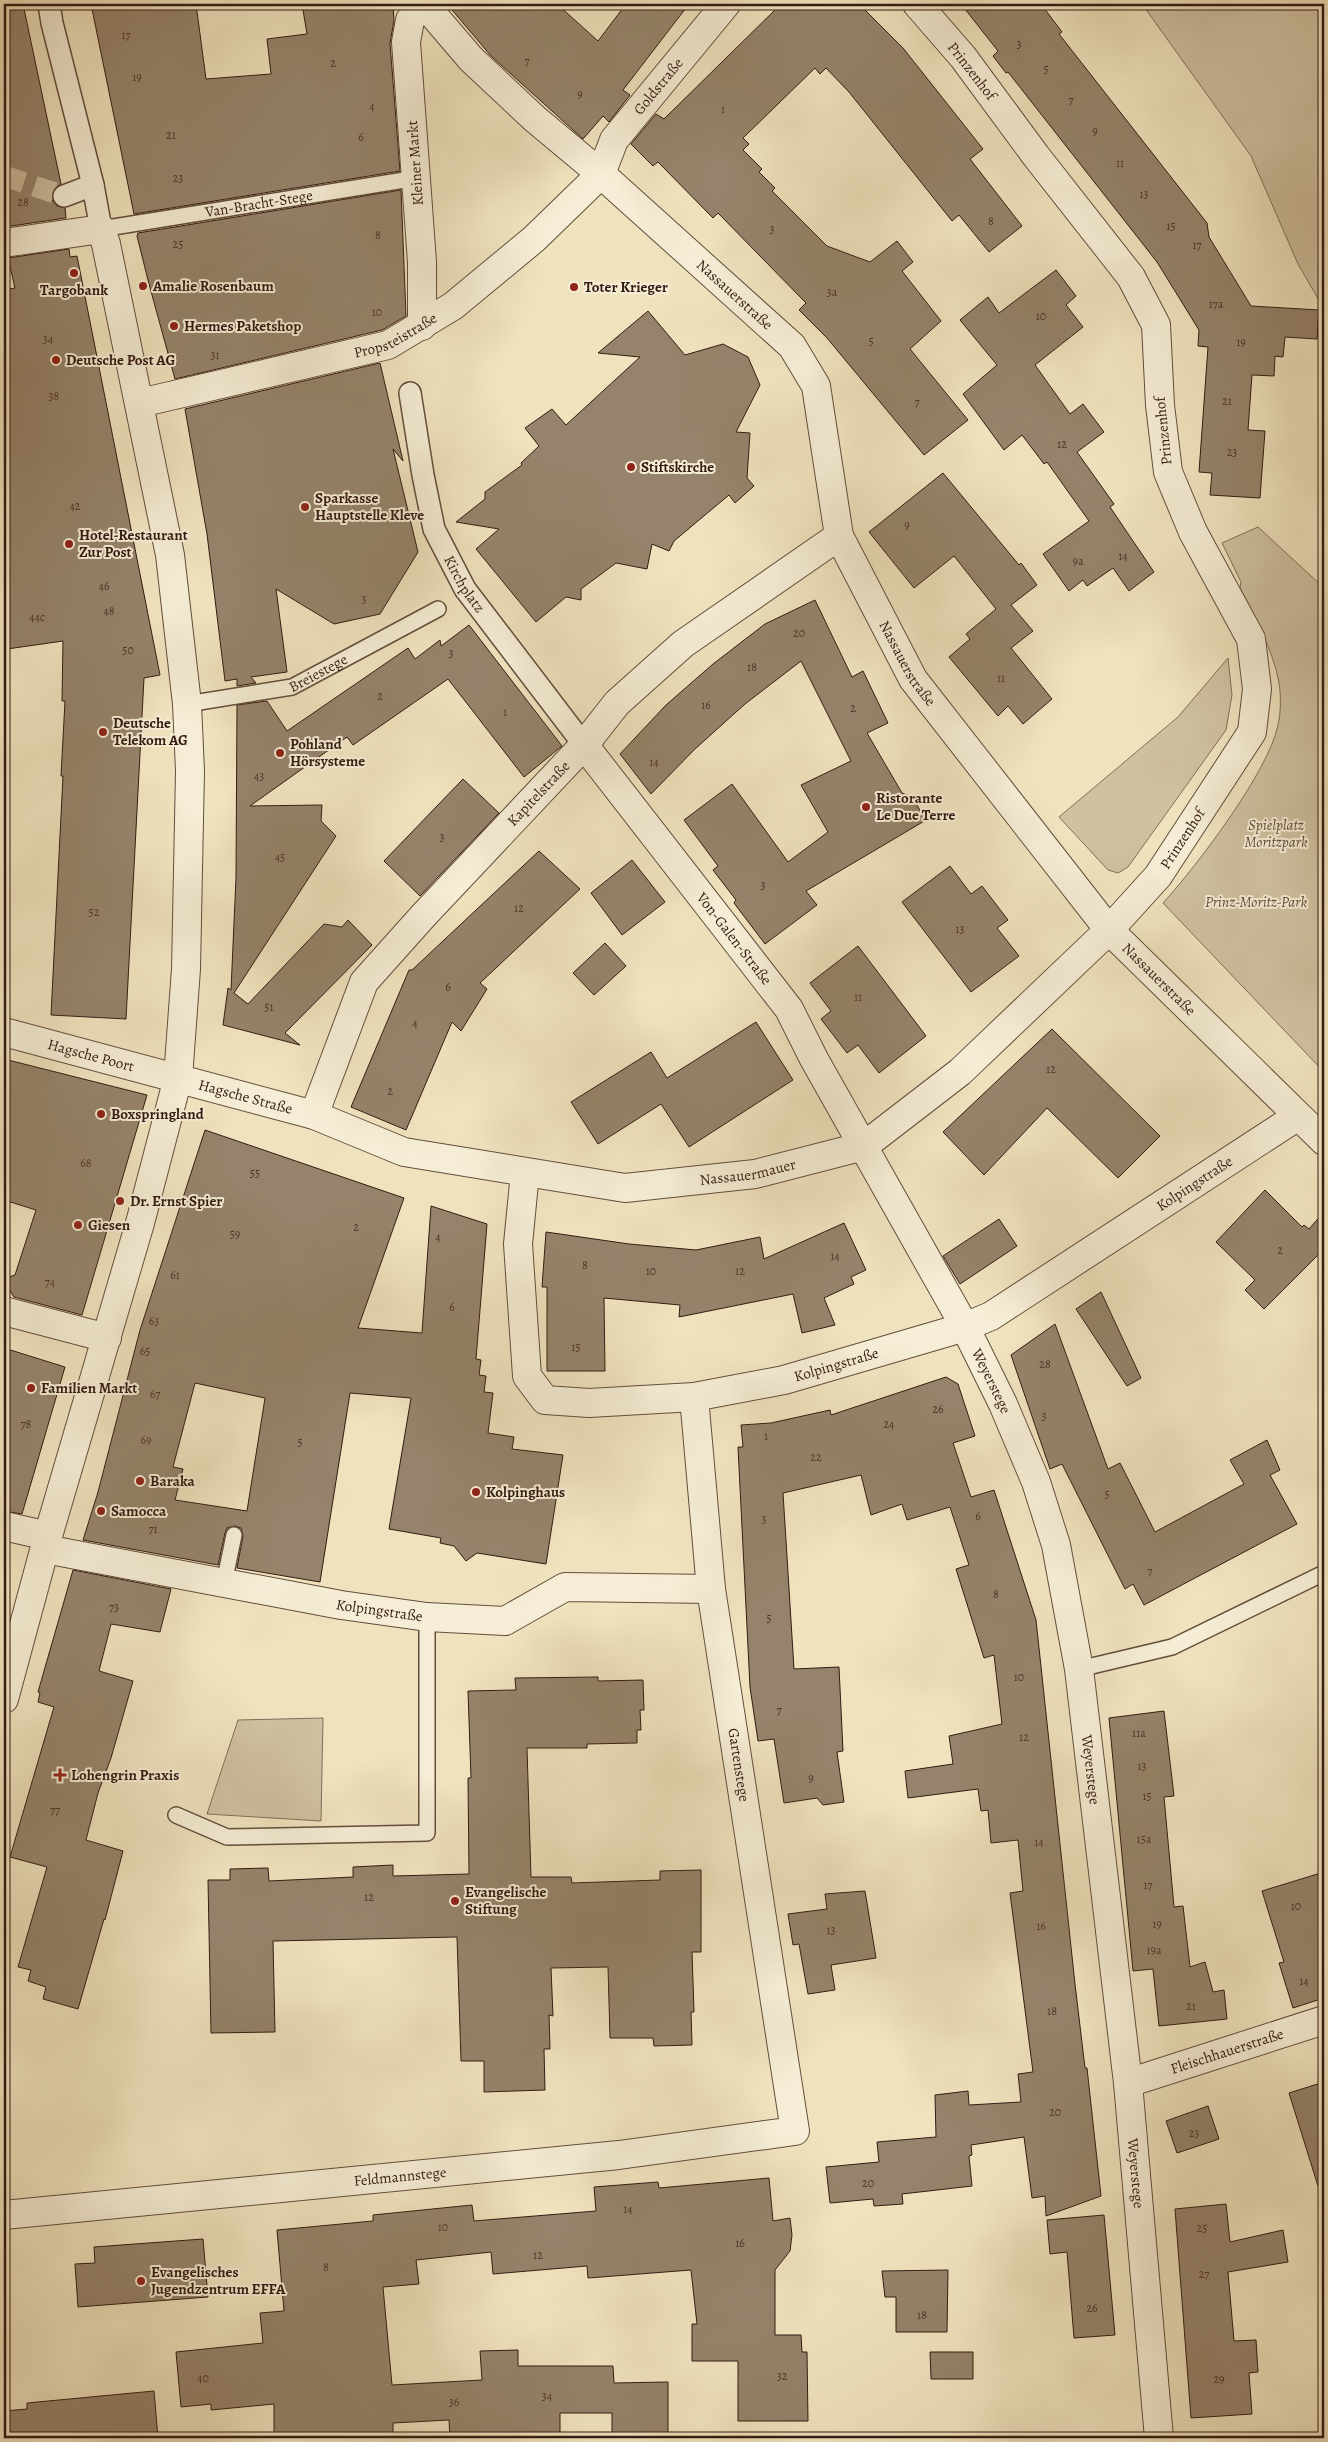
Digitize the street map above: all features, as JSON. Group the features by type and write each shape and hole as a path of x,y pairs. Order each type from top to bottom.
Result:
{"street":[{"path":"4,1699 46,1543 107,1338 178,1078 186,969 190,842 187,704 170,555 106,244 49,4"},
{"name":"Kleiner Markt","path":"422,326 422,262 406,42 410,20 423,4 471,59 535,120 601,174"},
{"name":"Goldstraße","path":"601,174 614,140 726,4"},
{"name":"Prinzenhof","path":"917,4 962,57 1036,156 1131,276 1156,325 1160,405 1168,472 1193,532 1251,639 1256,689 1252,732 1158,876 1109,930"},
{"name":"Propsteistraße","path":"140,403 388,345 452,306 534,239 601,174"},
{"name":"Nassauerstraße","path":"601,174 792,346 816,386 839,536 913,679 1109,930 1324,1141"},
{"path":"64,196 93,185"},
{"path":"4,243 101,229"},
{"name":"Kirchplatz","path":"410,393 434,529 465,588 584,745"},
{"name":"Kapitelstraße","path":"314,1114 364,982 474,861 584,745 617,703 684,644 839,536"},
{"name":"Von-Galen-Straße","path":"584,745 789,1009 864,1146"},
{"name":"Nassauermauer","path":"314,1114 404,1152 625,1188 755,1174 864,1146 960,1072 1109,930"},
{"name":"Hagsche Poort","path":"4,1032 178,1078"},
{"name":"Hagsche Straße","path":"178,1078 314,1114"},
{"name":"Kolpingstraße","path":"526,1173 518,1244 528,1376 545,1400 589,1403 694,1397 784,1380 965,1327 991,1316 1298,1116"},
{"name":"Weyerstege","path":"864,1146 965,1327 1003,1404 1036,1482 1056,1545 1079,1669 1128,2083 1159,2438"},
{"path":"4,1311 107,1338"},
{"name":"Gartenstege","path":"694,1397 711,1588 795,2131"},
{"name":"Kolpingstraße","path":"4,1526 46,1543 224,1583 341,1605 427,1617 505,1621 565,1587 711,1588"},
{"name":"Fleischhauerstraße","path":"1128,2083 1324,2020"},
{"name":"Feldmannstege","path":"4,2215 619,2156 795,2131"}],"lane":[{"name":"Van-Bracht-Stege","path":"101,229 417,178"},
{"name":"Breiestege","path":"187,704 292,687 438,609"},
{"path":"224,1583 234,1535"},
{"path":"1079,1669 1172,1647 1324,1574"},
{"path":"176,1815 227,1836 427,1833 427,1617"}],"green space":[{"path":"1142,4 1324,4 1324,309 1298,264 1251,156"},
{"name":"Prinz-Moritz-Park","path":"1258,527 1324,588 1324,1072 1163,903 1230,818 1261,767 1272,744 1278,725 1280,693 1276,670 1263,634 1240,588 1241,582 1222,543"},
{"path":"1228,658 1232,695 1226,730 1128,867 1118,873 1108,870 1059,817 1178,717"},
{"path":"323,1718 321,1821 207,1814 238,1720"}],"building":[{"path":"4,4 23,4 61,184 54,189 52,200 57,206 65,208 66,218 4,227"},
{"path":"91,4 196,4 206,79 271,74 267,39 307,34 302,4 393,4 394,21 390,43 400,171 134,214"},
{"path":"447,4 557,4 598,41 626,4 689,4 623,90 630,95 609,122 603,116 583,139 491,56"},
{"path":"781,4 859,4 903,48 983,149 970,159 1022,226 989,252 959,215 952,221 849,92 826,68 820,74 815,68 743,138 749,144 743,150 762,169 759,172 775,188 772,191 827,246 870,262 897,241 913,262 902,271 941,321 910,349 968,420 924,455 827,338 799,310 806,303 718,213 713,218 658,162 653,166 631,144 656,114 664,119"},
{"path":"961,4 1041,4 1062,32 1059,34 1207,223 1209,237 1251,306 1319,310 1317,339 1285,337 1283,357 1275,356 1274,376 1252,375 1248,430 1265,431 1260,498 1210,495 1212,473 1199,472 1208,347 1198,346 1199,330 1157,262 1008,72 1006,73 993,56 998,51"},
{"path":"401,190 406,316 382,330 175,379 149,284 137,236 138,233"},
{"path":"69,249 70,257 77,256 160,675 144,678 126,1019 51,1015 63,776 61,776 65,701 62,701 63,641 7,649 4,634 4,336 10,335 4,304 4,290 15,288 8,258"},
{"path":"1056,270 1076,296 1066,305 1083,327 1035,365 1070,414 1083,404 1104,432 1077,452 1114,504 1110,507 1154,572 1129,591 1113,568 1087,586 1083,580 1069,591 1043,554 1089,521 1047,462 1044,464 1022,435 1004,450 963,394 997,365 960,320 988,297 999,313"},
{"name":"Stiftskirche","path":"648,311 685,355 723,344 748,357 760,385 736,432 750,433 747,478 754,486 735,503 729,495 674,541 669,551 652,544 647,569 616,563 581,589 581,600 566,597 536,622 476,549 499,529 456,522 485,499 485,492 522,465 521,463 539,446 525,428 552,409 566,425 640,357 598,353"},
{"name":"Sparkasse Hauptstelle Kleve","path":"380,363 403,461 393,449 418,552 380,614 334,624 276,589 287,672 251,677 256,683 237,686 237,679 225,681 207,534 185,409"},
{"path":"943,473 1019,565 1021,563 1037,585 1011,605 1033,631 1011,648 1052,699 1023,724 1008,706 998,716 949,657 970,639 966,634 996,609 954,556 914,588 869,532"},
{"path":"815,600 852,677 863,671 888,723 867,733 902,793 912,797 926,820 806,891 817,905 765,944 734,903 736,900 713,870 718,866 684,820 732,784 788,862 828,832 801,785 851,761 801,661 745,704 695,749 651,794 620,754 666,705 713,664 765,624"},
{"path":"469,625 562,746 524,777 448,679 353,745 347,737 250,806 322,805 321,821 336,836 234,993 248,1004 324,924 342,927 348,920 372,945 285,1033 300,1045 223,1025 228,988 231,990 236,878 237,705 267,701 287,731 408,648 415,659 440,640 441,646"},
{"path":"463,779 499,813 420,896 384,861"},
{"path":"539,851 580,889 480,983 487,989 461,1031 452,1022 406,1130 351,1107 409,970 412,970"},
{"path":"632,860 665,902 622,935 591,893"},
{"path":"950,866 971,894 982,886 1008,920 997,928 1019,956 971,992 902,902"},
{"path":"605,943 626,966 594,995 573,973"},
{"path":"858,946 926,1036 879,1073 858,1045 847,1053 821,1019 831,1011 810,983"},
{"path":"756,1022 793,1080 689,1147 661,1104 598,1144 571,1102 651,1052 667,1078"},
{"path":"1052,1029 1160,1136 1118,1178 1047,1108 984,1175 943,1132"},
{"path":"4,1059 147,1095 82,1315 14,1297 4,1282 4,1279 15,1275 36,1210 4,1200"},
{"path":"205,1130 404,1198 358,1328 422,1333 431,1206 487,1224 476,1359 481,1360 479,1375 486,1376 484,1392 493,1393 488,1433 514,1437 512,1449 563,1455 546,1564 477,1553 466,1561 454,1546 440,1543 441,1538 389,1529 411,1398 350,1393 320,1582 237,1568 243,1536 241,1528 235,1526 227,1528 218,1565 83,1540 98,1492 140,1330","holes":["195,1383 265,1398 247,1511 175,1500 183,1469 173,1467"]},
{"path":"1265,1190 1302,1227 1304,1225 1309,1229 1324,1212 1324,1249 1264,1309 1245,1290 1255,1280 1216,1242"},
{"path":"999,1219 1017,1246 960,1284 943,1256"},
{"path":"844,1223 866,1270 851,1277 854,1284 824,1298 835,1325 802,1333 793,1294 679,1317 680,1305 604,1298 605,1371 547,1371 547,1287 542,1287 546,1232 629,1244 696,1250 760,1237 764,1259"},
{"path":"1101,1292 1141,1378 1127,1386 1076,1309"},
{"path":"1055,1324 1108,1469 1120,1463 1155,1532 1244,1484 1230,1460 1267,1440 1280,1470 1270,1475 1297,1524 1144,1605 1133,1584 1125,1589 1062,1464 1050,1469 1011,1355"},
{"path":"4,1348 65,1367 22,1514 4,1511"},
{"path":"946,1377 958,1384 975,1436 953,1443 971,1497 994,1490 1036,1620 1075,1984 1085,2068 1087,2068 1101,2196 1046,2216 1045,2196 1032,2198 1024,2137 971,2145 972,2155 969,2156 972,2186 902,2194 903,2204 874,2206 873,2199 830,2203 826,2167 879,2162 877,2142 936,2137 935,2095 968,2091 969,2105 1021,2102 1018,2074 1033,2072 1010,1893 1023,1891 1018,1840 991,1843 988,1810 981,1811 978,1789 908,1798 905,1771 953,1764 949,1736 1002,1724 994,1655 984,1658 956,1569 969,1565 950,1507 907,1520 902,1504 871,1515 861,1475 783,1493 794,1669 839,1667 843,1751 837,1752 844,1802 823,1805 817,1798 784,1803 774,1739 758,1741 750,1687 738,1447 743,1447 741,1425 771,1423 830,1410 831,1415"},
{"path":"73,1570 171,1589 160,1632 111,1624 99,1671 133,1681 111,1758 98,1793 86,1840 123,1851 105,1920 78,2009 43,1999 46,1987 28,1981 31,1970 18,1967 47,1867 10,1857 54,1707 38,1702 40,1693 38,1692"},
{"name":"Evangelische Stiftung","path":"598,1677 598,1681 643,1680 644,1710 640,1710 641,1730 637,1730 637,1743 587,1744 587,1748 527,1748 531,1877 571,1877 572,1883 660,1880 660,1871 701,1870 701,1952 692,1952 694,2012 691,2012 692,2045 654,2046 653,2038 610,2038 608,1967 551,1968 553,2016 549,2015 550,2049 544,2049 545,2090 484,2092 484,2061 461,2061 457,1937 273,1941 275,2032 211,2033 208,1880 230,1880 230,1869 268,1868 269,1881 353,1877 353,1867 393,1865 393,1876 469,1874 468,1778 471,1778 468,1691 516,1690 515,1678"},
{"path":"1164,1711 1174,1796 1164,1797 1174,1907 1183,1906 1190,1967 1205,1962 1213,1992 1224,1990 1227,2019 1159,2026 1153,1969 1133,1971 1109,1718"},
{"path":"1324,1872 1324,1998 1293,2008 1279,1963 1284,1962 1262,1891"},
{"path":"865,1891 876,1958 831,1965 835,1990 808,1994 799,1944 793,1945 788,1914 827,1909 825,1894"},
{"path":"1324,2082 1324,2185 1318,2186 1289,2093"},
{"path":"1208,2106 1219,2139 1177,2153 1166,2121"},
{"path":"769,2178 773,2221 790,2218 792,2235 790,2251 775,2270 775,2335 801,2335 802,2352 807,2352 808,2421 738,2421 738,2361 692,2361 692,2324 697,2324 691,2270 588,2278 587,2266 493,2274 491,2252 416,2260 419,2284 383,2287 392,2385 482,2380 480,2351 518,2350 518,2366 613,2366 614,2383 668,2382 668,2438 612,2438 612,2413 560,2413 560,2438 450,2438 449,2420 393,2423 393,2438 274,2438 274,2404 211,2410 211,2404 181,2407 176,2352 263,2343 260,2313 284,2311 277,2230 373,2221 373,2215 472,2205 474,2221 596,2211 594,2187 658,2182 659,2188"},
{"path":"1226,2204 1230,2242 1283,2230 1288,2262 1228,2272 1234,2341 1256,2340 1258,2372 1249,2373 1252,2414 1191,2418 1175,2209"},
{"path":"1104,2215 1115,2335 1074,2338 1067,2252 1050,2254 1047,2220"},
{"name":"Evangelisches Jugendzentrum EFFA","path":"203,2239 208,2297 78,2307 75,2264 95,2263 94,2247"},
{"path":"948,2270 947,2332 896,2332 896,2297 885,2297 882,2271"},
{"path":"930,2352 973,2352 973,2379 931,2379"},
{"path":"154,2391 158,2438 4,2438 4,2411 27,2409 27,2403"}],"tunnel":[{"path":"4,176 64,196"}],"place":[{"name":"Targobank","path":"74,273"},
{"name":"Amalie Rosenbaum","path":"143,286"},
{"name":"Toter Krieger","path":"574,287"},
{"name":"Hermes Paketshop","path":"174,326"},
{"name":"Deutsche Post AG","path":"56,360"},
{"name":"Stiftskirche","path":"631,467"},
{"name":"Sparkasse Hauptstelle Kleve","path":"305,507"},
{"name":"Hotel-Restaurant Zur Post","path":"69,544"},
{"name":"Deutsche Telekom AG","path":"103,732"},
{"name":"Pohland Hörsysteme","path":"280,753"},
{"name":"Ristorante Le Due Terre","path":"866,807"},
{"name":"Boxspringland","path":"101,1114"},
{"name":"Dr. Ernst Spier","path":"120,1201"},
{"name":"Giesen","path":"78,1225"},
{"name":"Familien Markt","path":"31,1388"},
{"name":"Baraka","path":"140,1481"},
{"name":"Kolpinghaus","path":"476,1492"},
{"name":"Samocca","path":"101,1511"},
{"name":"Lohengrin Praxis","path":"60,1775"},
{"name":"Evangelische Stiftung","path":"455,1901"},
{"name":"Evangelisches Jugendzentrum EFFA","path":"141,2281"}],"park label":[{"name":"Spielplatz Moritzpark","path":"1276,834"}]}
